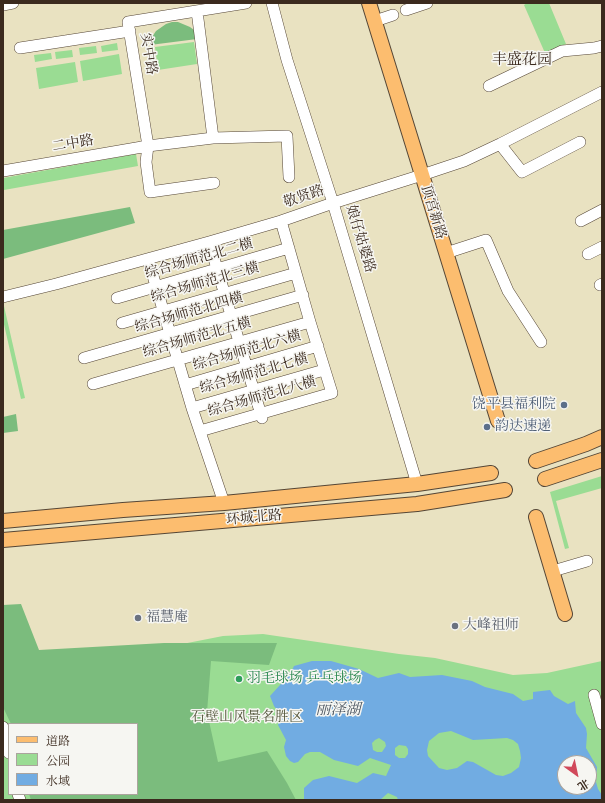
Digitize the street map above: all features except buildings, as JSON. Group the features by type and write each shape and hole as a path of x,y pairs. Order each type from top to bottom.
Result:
{"main road":[{"name":"顶宫新路","path":"369,3 498,421"},
{"path":"536,461 602,437"},
{"path":"545,479 602,460"},
{"name":"环城北路","path":"3,521 123,510 224,503 417,484 491,473"},
{"name":"环城北路","path":"3,540 417,504 504,490"},
{"path":"536,517 565,614"}],"street":[{"path":"3,5 13,3"},
{"path":"213,138 206,8 246,3"},
{"name":"娘仔姑婆路","path":"272,3 417,484"},
{"path":"406,10 427,3"},
{"name":"实中路","path":"206,8 128,22 148,146 146,162 150,192 214,183"},
{"path":"375,21 393,15"},
{"path":"20,48 130,31"},
{"path":"489,86 562,51 602,46"},
{"name":"敬贤路","path":"3,297 209,242 422,175 464,160 500,144 602,92"},
{"name":"二中路","path":"3,171 148,146 213,138 287,136 289,176"},
{"path":"500,144 522,172 580,142"},
{"path":"581,221 602,210"},
{"path":"281,220 324,370"},
{"path":"446,253 486,240 508,291 541,342"},
{"path":"209,242 261,416"},
{"path":"588,254 602,247"},
{"name":"综合场师范北二横","path":"117,298 289,248"},
{"path":"148,259 192,408 224,503"},
{"name":"综合场师范北三横","path":"122,323 296,273"},
{"name":"综合场师范北四横","path":"84,358 303,296"},
{"name":"综合场师范北五横","path":"93,384 310,322"},
{"name":"综合场师范北六横","path":"185,385 318,346"},
{"name":"综合场师范北七横","path":"192,408 324,370"},
{"name":"综合场师范北八横","path":"200,431 261,416 332,393 324,370"},
{"path":"553,571 587,561"},
{"path":"594,695 602,724"},
{"path":"3,727 8,739"}],"green space":[{"path":"527,3 549,3 566,44 545,53 524,5"},
{"path":"172,22 178,22 190,27 194,30 197,39 150,45 150,40 156,31"},
{"path":"194,42 197,64 158,70 155,47"},
{"path":"117,43 118,50 102,52 101,46"},
{"path":"96,46 97,53 80,55 79,48"},
{"path":"72,50 73,57 56,59 55,52"},
{"path":"51,53 52,59 35,62 34,55"},
{"path":"119,54 122,74 83,81 80,61"},
{"path":"75,62 78,82 39,89 36,68"},
{"path":"136,154 138,166 4,190 3,178"},
{"path":"130,207 135,223 3,259 3,230"},
{"path":"3,306 25,398 21,399 3,320"},
{"path":"16,414 18,431 3,433 3,417"},
{"path":"602,476 602,488 556,501 569,548 565,549 550,492"},
{"path":"21,604 39,650 164,643 277,643 269,665 211,661 207,712 218,762 267,751 296,800 31,800 29,795 138,795 138,723 11,723 3,707 3,605"},
{"name":"石壁山风景名胜区","path":"263,634 435,658 513,675 547,673 602,661 602,800 3,800 3,673 167,647 223,636"}],"water":[{"name":"丽泽湖","path":"312,661 331,661 359,669 378,678 399,673 410,677 442,675 472,681 485,687 513,694 523,701 533,699 533,692 550,690 554,696 568,704 575,701 576,713 586,728 586,748 590,755 557,755 557,795 597,795 597,786 602,795 602,800 398,800 397,797 388,793 380,800 304,800 304,788 313,780 329,776 357,783 373,773 386,776 391,765 370,758 358,766 334,760 320,752 310,752 305,754 298,762 294,763 290,761 286,756 284,747 286,740 278,725 281,715 274,706 270,696 290,674 294,666","holes":["451,731 473,740 507,738 513,740 518,744 520,751 521,758 519,767 511,773 503,776 496,775 473,762 467,761 457,768 447,770 439,768 428,756 427,750 429,741 439,733","379,738 385,742 386,746 382,752 373,750 372,743","399,745 406,746 408,749 408,754 405,758 399,758 395,755 395,748"]}],"place":[{"name":"饶平县福利院","path":"564,405"},
{"name":"韵达速递","path":"487,427"},
{"name":"福慧庵","path":"138,618"},
{"name":"大峰祖师","path":"455,626"},
{"name":"羽毛球场 乒乓球场","path":"239,679"}],"district":[{"name":"丰盛花园","path":"522,60"}]}
